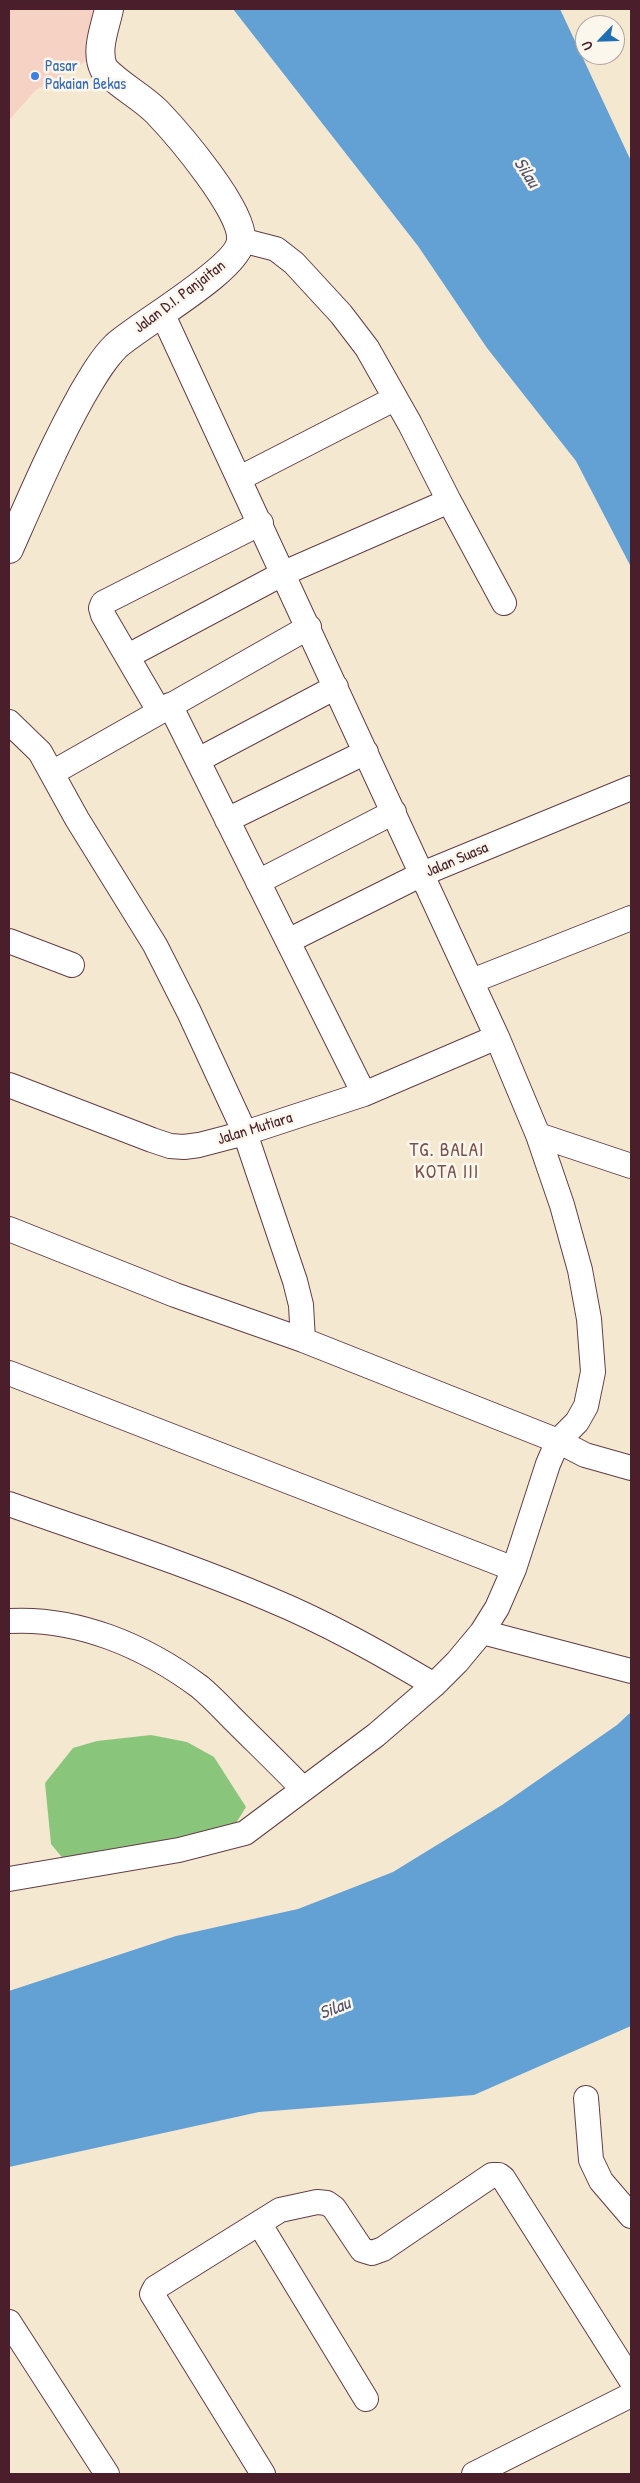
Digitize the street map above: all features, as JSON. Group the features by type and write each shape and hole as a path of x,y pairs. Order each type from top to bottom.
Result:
{"main road":[{"path":"108,9 100,50 100,60 104,69 156,112 188,148 227,201 240,225 242,240"},
{"name":"Jalan D.I. Panjaitan","path":"9,549 70,417 98,367 116,346 135,330 162,313 228,263 242,240"}],"street":[{"path":"242,240 276,249 294,263 341,314 367,348 394,399 410,424 504,603"},
{"path":"9,1879 160,1853 223,1840 245,1833 376,1735 457,1662 482,1632 497,1608 514,1569 558,1441 576,1422 586,1406 593,1372 589,1319 580,1270 562,1205 538,1135 498,1037 162,313"},
{"path":"240,478 394,399"},
{"path":"128,656 284,573 449,501"},
{"path":"261,523 103,603 101,608 103,615 128,656 165,708 198,760 364,1094"},
{"path":"52,773 309,627"},
{"path":"198,760 336,687"},
{"path":"9,722 40,752 77,819 155,945 189,1012 245,1133 295,1281 301,1305 303,1340"},
{"path":"227,820 366,752"},
{"name":"Jalan Suasa","path":"288,941 422,874 631,788"},
{"path":"258,882 394,812"},
{"path":"472,981 631,918"},
{"path":"9,941 72,965"},
{"name":"Jalan Mutiara","path":"9,1085 170,1146 199,1145 245,1133 364,1094 498,1037"},
{"path":"538,1135 631,1166"},
{"path":"9,1229 175,1295 303,1340 558,1441 585,1454 631,1466"},
{"path":"9,1373 514,1569"},
{"path":"9,1504 178,1564 269,1599 351,1637 434,1684"},
{"path":"9,1621 32,1619 54,1622 104,1634 164,1665 200,1688 303,1789"},
{"path":"482,1632 631,1671"},
{"path":"586,2098 591,2160 601,2181 631,2216"},
{"path":"263,2474 152,2294 155,2288 280,2210 317,2202 327,2203 334,2208 362,2250 372,2253 383,2249 492,2175 499,2175 504,2178 631,2380"},
{"path":"259,2223 366,2399"},
{"path":"9,2322 107,2474"},
{"path":"474,2474 631,2395"}],"shaded area":[{"name":"Pasar Pakaian Bekas","path":"9,9 107,9 101,50 85,62 36,90 9,120"}],"green space":[{"path":"151,1735 187,1742 214,1757 246,1807 233,1828 65,1861 51,1844 45,1783 73,1748 97,1741"}],"water":[{"name":"Silau","path":"233,9 560,9 575,41 575,65 586,65 631,161 631,567 576,461 487,348 418,246"},
{"name":"Silau","path":"631,1712 631,2026 474,2095 259,2112 9,2167 9,1991 176,1936 298,1909 393,1872 502,1805 617,1725"}],"place":[{"name":"Pasar Pakaian Bekas","path":"35,76"}],"district":[{"name":"TG. BALAI KOTA III","path":"447,1162"}]}
